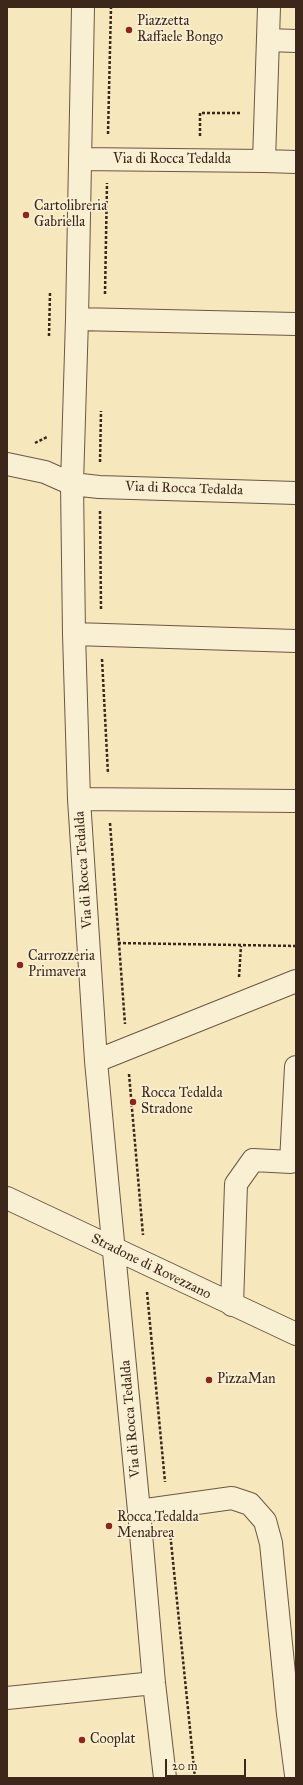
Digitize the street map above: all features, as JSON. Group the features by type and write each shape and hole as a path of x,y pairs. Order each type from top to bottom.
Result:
{"street":[{"name":"Via di Rocca Tedalda","path":"83,7 72,484 74,634 79,799 96,1061 113,1248 140,1511 154,1683 165,1778"},
{"path":"264,161 269,7"},
{"path":"268,40 296,42"},
{"name":"Via di Rocca Tedalda","path":"80,159 296,162"},
{"path":"77,319 296,324"},
{"path":"7,464 45,472 72,484"},
{"name":"Via di Rocca Tedalda","path":"72,484 99,487 296,493"},
{"path":"74,634 296,641"},
{"name":"Via di Rocca Tedalda","path":"79,799 296,801"},
{"path":"96,1061 296,981"},
{"path":"232,1305 236,1184 254,1160 291,1162 296,1067"},
{"name":"Stradone di Rovezzano","path":"7,1198 296,1334"},
{"path":"140,1511 232,1498 250,1504 265,1521 271,1542 292,1714 296,1775"},
{"path":"7,1698 154,1683"}],"path":[{"path":"104,320 111,7"},
{"path":"200,140 200,113 246,113"},
{"path":"102,406 99,487 101,635 109,800 118,943 145,1264 166,1486"},
{"path":"118,943 296,946"},
{"path":"170,1526 195,1778"}],"place":[{"name":"Piazzetta Raffaele Bongo","path":"129,30"},
{"name":"Cartolibreria Gabriella","path":"26,215"},
{"name":"Carrozzeria Primavera","path":"20,965"},
{"name":"Rocca Tedalda Stradone","path":"133,1102"},
{"name":"PizzaMan","path":"209,1380"},
{"name":"Rocca Tedalda Menabrea","path":"109,1526"},
{"name":"Cooplat","path":"82,1740"}]}
